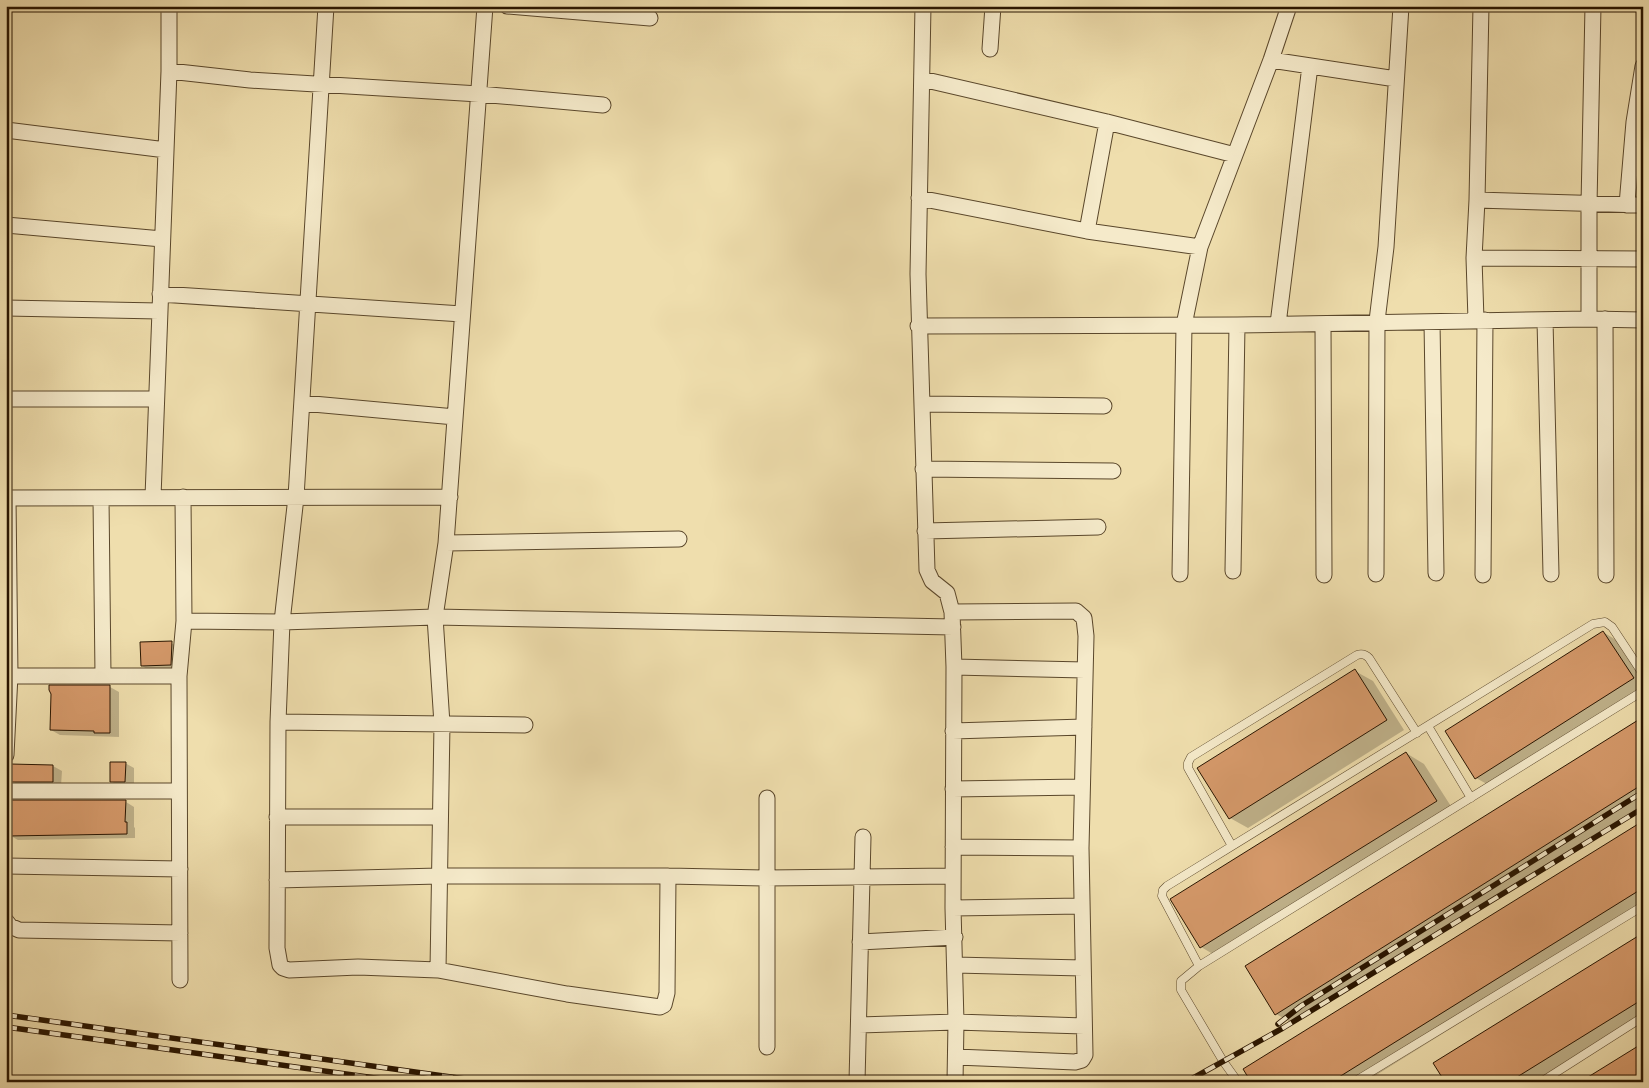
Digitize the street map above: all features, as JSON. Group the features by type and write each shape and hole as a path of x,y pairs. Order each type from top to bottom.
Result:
{"street":[{"path":"153,498 170,71 169,6"},
{"path":"326,6 296,498 282,622 278,722 278,960 283,968 289,970 358,967 438,970 567,994 654,1007 662,1006 667,993 668,876"},
{"path":"438,970 438,876 442,724 435,617 446,543 450,497 485,6"},
{"path":"507,6 650,18"},
{"path":"924,6 918,326 928,575 947,594 953,619 953,908 956,1022 954,1082"},
{"path":"990,49 993,6"},
{"path":"1180,574 1184,325 1200,247 1272,60 1289,6"},
{"path":"1376,574 1377,322 1386,247 1401,6"},
{"path":"1481,6 1474,258 1481,320 1483,575"},
{"path":"1589,318 1593,6"},
{"path":"1272,60 1396,80"},
{"path":"1278,324 1310,66"},
{"path":"1627,205 1643,66"},
{"path":"170,71 250,80 479,94 603,105"},
{"path":"922,79 1235,154"},
{"path":"1087,231 1107,122"},
{"path":"6,130 166,150"},
{"path":"919,198 1087,231 1200,247"},
{"path":"1477,200 1589,205 1643,205"},
{"path":"6,225 162,239"},
{"path":"1474,258 1643,259"},
{"path":"160,294 462,314"},
{"path":"6,308 159,311"},
{"path":"918,326 1323,324 1589,318 1643,320"},
{"path":"1605,319 1606,575"},
{"path":"1545,320 1551,574"},
{"path":"1432,322 1436,572"},
{"path":"1323,324 1324,575"},
{"path":"1233,571 1237,325"},
{"path":"6,400 156,400"},
{"path":"302,403 455,417"},
{"path":"922,404 1104,406"},
{"path":"923,469 1113,471"},
{"path":"6,755 8,676 7,498 450,497"},
{"path":"101,498 103,675"},
{"path":"180,980 178,676 184,621 183,498"},
{"path":"925,531 1098,527"},
{"path":"446,543 679,539"},
{"path":"184,621 282,622 435,617 953,619 1068,611 1078,612 1084,618 1086,626 1081,848 1085,1055 1080,1061 956,1057"},
{"path":"954,667 1085,670"},
{"path":"8,676 178,676"},
{"path":"278,722 525,725"},
{"path":"953,731 1084,727"},
{"path":"953,789 1082,787"},
{"path":"6,791 179,791"},
{"path":"767,798 767,1047"},
{"path":"277,817 440,817"},
{"path":"857,1082 863,837"},
{"path":"953,847 1081,848"},
{"path":"6,866 180,869"},
{"path":"277,880 438,876 766,878 953,876"},
{"path":"953,908 1081,906"},
{"path":"6,920 10,926 19,930 180,933"},
{"path":"860,942 955,937"},
{"path":"955,965 1083,968"},
{"path":"859,1024 956,1022 1084,1026"}],"lane":[{"path":"1199,966 1162,893 1167,886 1593,624 1605,622 1612,627 1643,674"},
{"path":"1232,846 1188,768 1191,757 1361,654 1369,658 1417,732"},
{"path":"1238,1082 1223,1061 1180,987 1181,981 1199,966 1643,691"},
{"path":"1428,726 1471,798"},
{"path":"1354,1082 1643,906"},
{"path":"1541,1082 1643,1017"}],"building":[{"path":"1603,631 1634,678 1475,779 1445,731"},
{"path":"172,641 171,665 141,666 140,642"},
{"path":"1355,669 1387,720 1229,819 1197,768"},
{"path":"49,685 110,685 110,733 50,730 51,694"},
{"path":"1643,717 1643,784 1275,1015 1245,966"},
{"path":"1406,752 1437,801 1200,948 1170,899"},
{"path":"110,762 126,762 125,782 110,782"},
{"path":"10,764 53,765 53,782 10,782"},
{"path":"6,800 126,800 125,822 127,822 127,834 8,836"},
{"path":"1643,821 1643,888 1331,1082 1251,1082 1243,1069"},
{"path":"1643,933 1643,999 1509,1082 1445,1082 1433,1063"},
{"path":"1643,1043 1643,1082 1580,1082"}],"railway":[{"path":"1278,1024 1301,1006 1643,792"},
{"path":"1186,1082 1283,1028 1643,808"},
{"path":"6,1015 487,1082"},
{"path":"6,1027 404,1082"}]}
